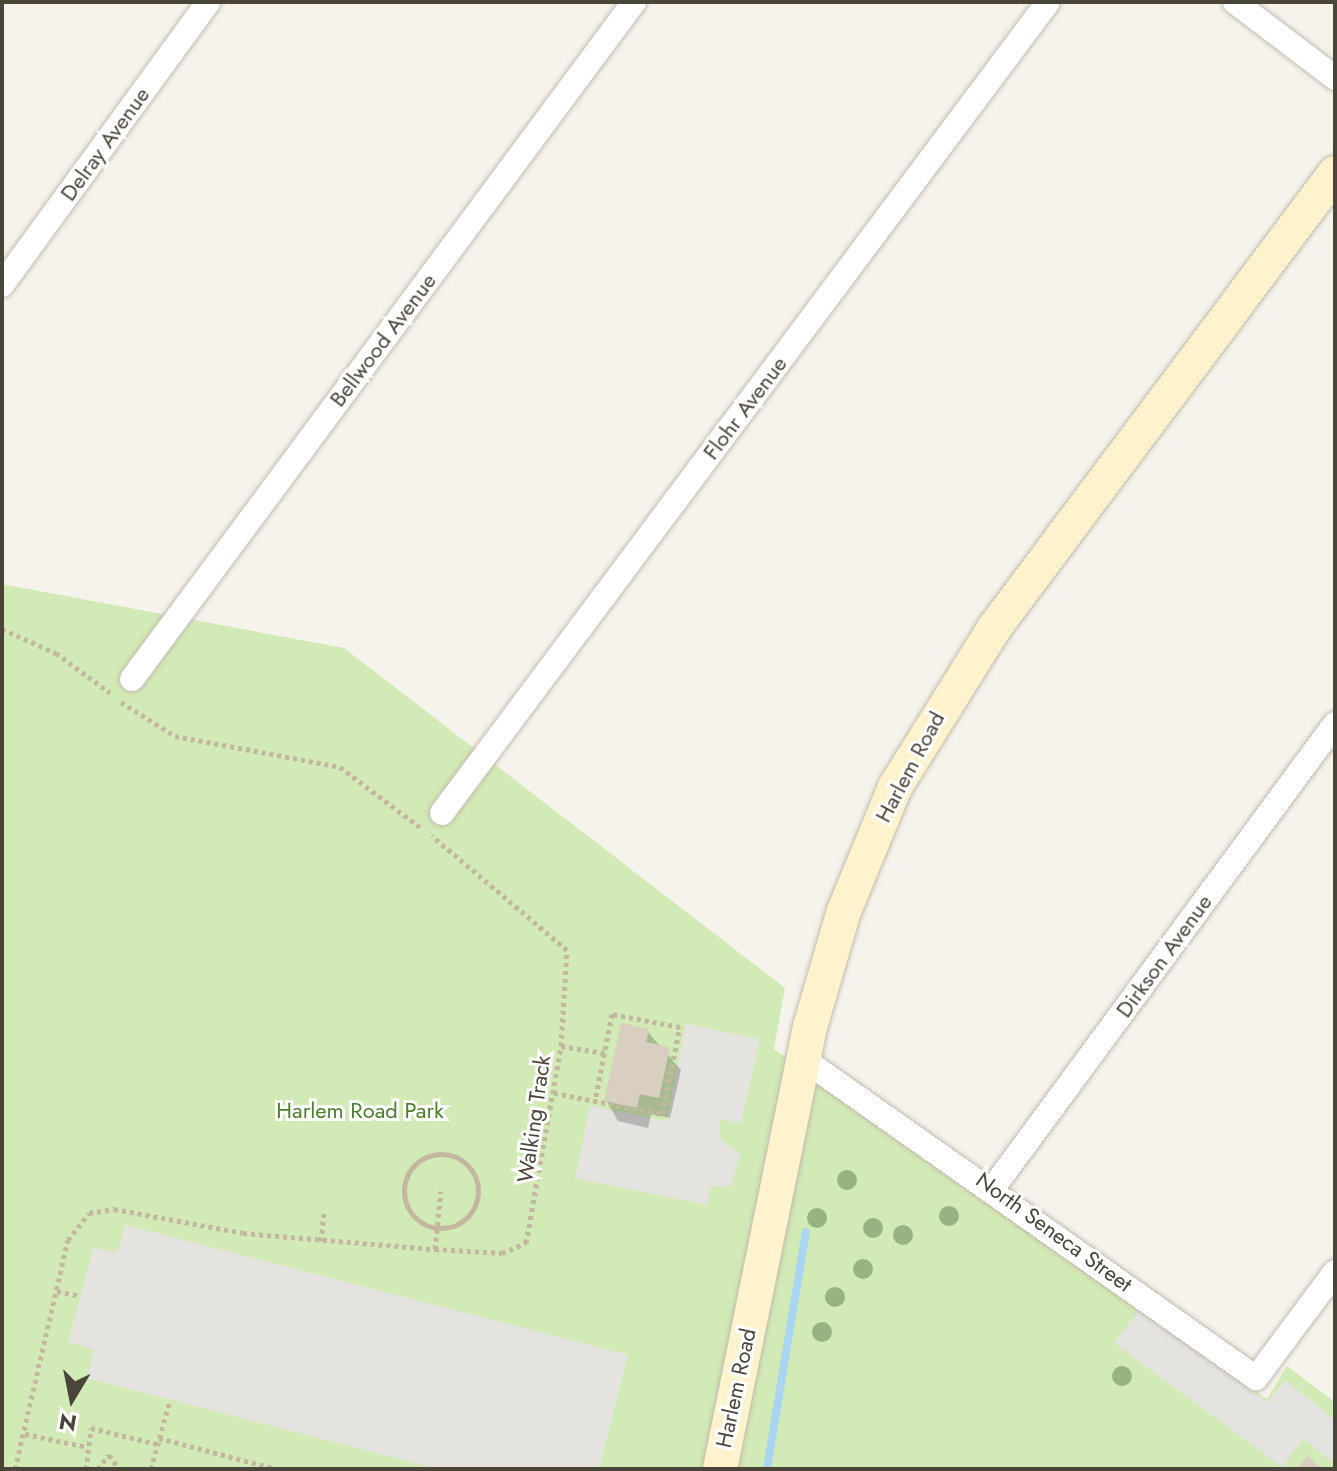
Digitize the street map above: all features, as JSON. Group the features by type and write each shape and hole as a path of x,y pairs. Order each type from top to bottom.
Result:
{"main road":[{"name":"Harlem Road","path":"720,1469 803,1059 867,852 944,702 1335,173"}],"street":[{"name":"Delray Avenue","path":"2,285 208,2"},
{"name":"Bellwood Avenue","path":"132,679 634,2"},
{"name":"Flohr Avenue","path":"442,813 1048,2"},
{"path":"1235,2 1335,78"},
{"name":"Dirkson Avenue","path":"993,1188 1335,724"},
{"name":"North Seneca Street","path":"803,1059 993,1188 1256,1378 1335,1272"}],"path":[{"name":"Walking Track","path":"2,629 71,662 158,730 354,775 562,939 570,964 554,1093 526,1243 502,1253 321,1241 97,1210 71,1229 15,1469"},
{"path":"554,1093 595,1101 662,1114 680,1027 612,1014 595,1101"},
{"path":"561,1046 604,1053"},
{"path":"444,1154 470,1166 478,1191 465,1221 438,1228 412,1215 403,1192 417,1161 444,1154"},
{"path":"435,1249 441,1191"},
{"path":"321,1241 324,1211"},
{"path":"57,1291 80,1296"},
{"path":"151,1469 170,1400"},
{"path":"86,1469 91,1428 187,1445 276,1469"},
{"path":"25,1434 87,1447"},
{"path":"98,1469 109,1455 119,1469"}],"green space":[{"name":"Harlem Road Park","path":"2,584 344,648 785,988 774,1049 1267,1399 1287,1366 1335,1402 1335,1469 2,1469"}],"shaded area":[{"path":"686,1024 760,1039 741,1123 719,1119 721,1140 740,1153 731,1187 711,1186 707,1205 575,1178 590,1106 667,1121"},
{"path":"125,1225 628,1355 599,1469 438,1469 87,1378 94,1350 68,1342 93,1248 117,1253"},
{"path":"1139,1311 1268,1402 1285,1380 1335,1420 1335,1463 1303,1439 1282,1467 1114,1343"}],"building":[{"path":"621,1023 649,1029 646,1042 670,1047 659,1098 640,1094 637,1108 604,1101"},
{"path":"1307,1456 1323,1469 1296,1469"}],"waterway":[{"path":"767,1469 806,1232"}]}
